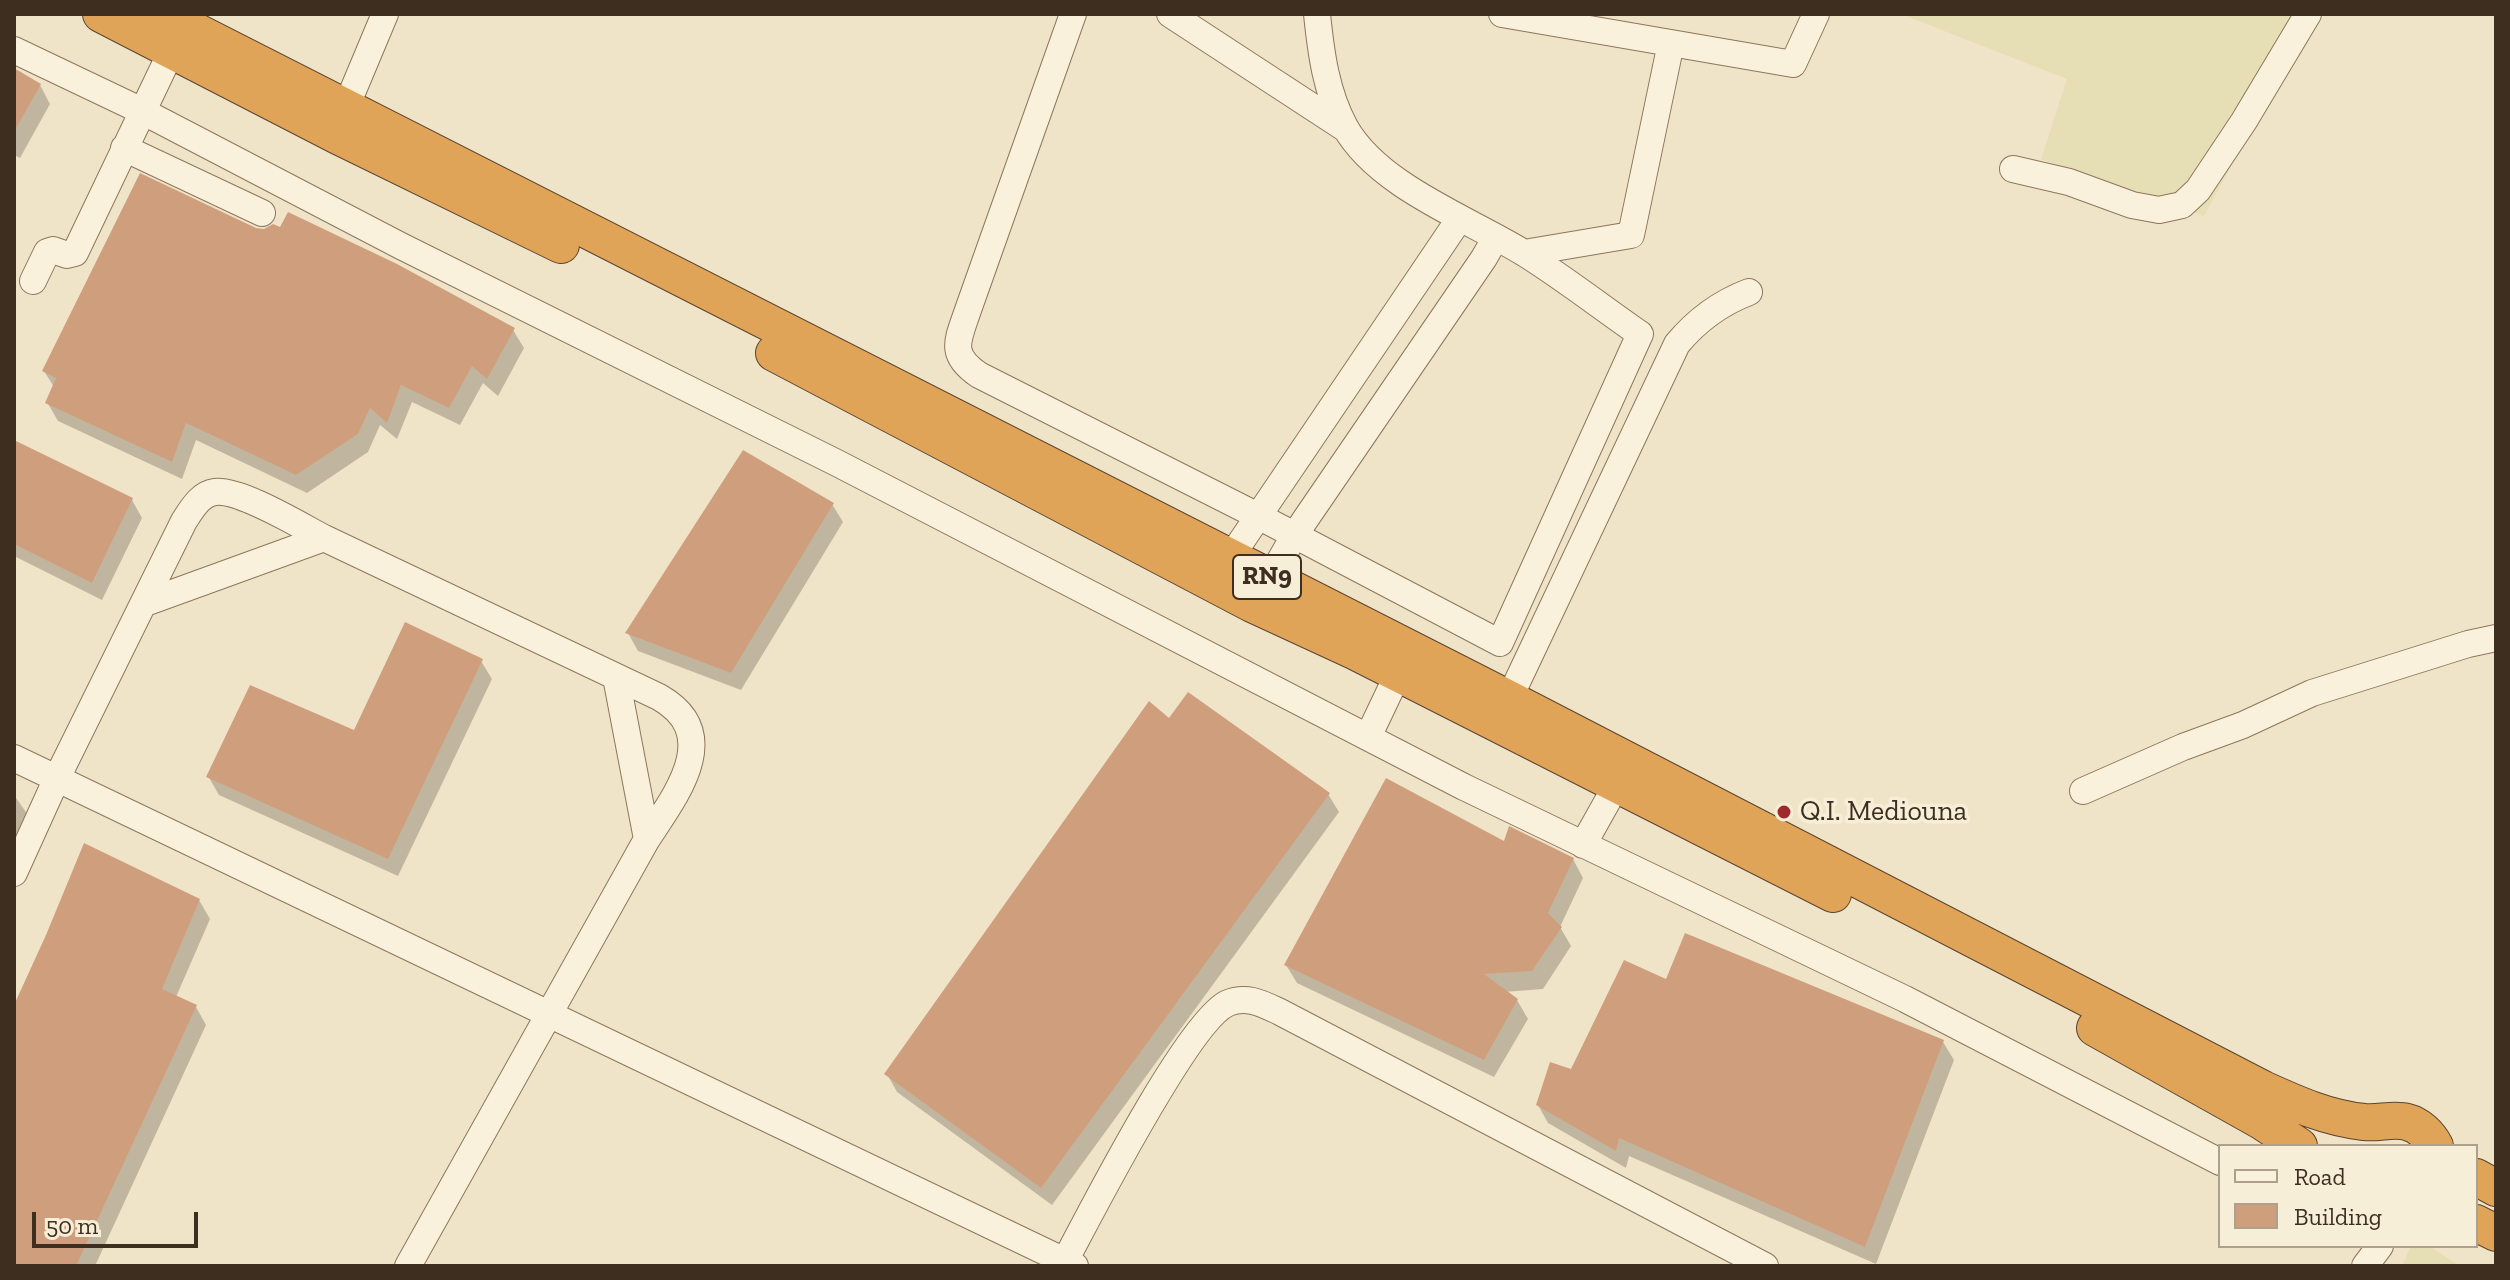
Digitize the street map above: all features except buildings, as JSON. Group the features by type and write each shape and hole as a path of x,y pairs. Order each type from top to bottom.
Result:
{"highway":[{"name":"RN9","path":"101,14 338,136 678,302 1252,604 1398,674 2028,991 2261,1121 2296,1144"},
{"name":"RN9","path":"162,14 1509,699 2263,1089 2337,1119 2366,1135 2393,1121 2408,1122 2422,1130 2433,1144"},
{"path":"2478,1178 2496,1188"},
{"path":"2478,1224 2496,1233"}],"street":[{"path":"346,107 385,14"},
{"path":"1073,14 959,336 959,356 966,367 1500,643 1640,334 1524,253 1403,184 1366,152 1346,129 1170,14"},
{"path":"1317,14 1325,75 1346,129"},
{"path":"1502,14 1793,64 1816,14"},
{"path":"2013,169 2069,182 2132,205 2159,210 2182,205 2198,190 2228,145 2308,14"},
{"path":"1524,253 1631,235 1671,43"},
{"path":"14,50 142,111 401,246 851,470 1368,737 1583,845 1905,999 2218,1161"},
{"path":"33,281 47,252 75,253 172,50"},
{"path":"124,148 262,213"},
{"path":"1230,558 1460,218"},
{"path":"1270,578 1294,536 1484,258 1492,244 1491,235"},
{"path":"1509,699 1677,344 1688,331 1722,304 1749,292"},
{"path":"1351,378 1385,402"},
{"path":"14,873 57,778 184,521 200,499 215,492 252,502 670,703 681,712 689,727 691,748 686,773 408,1266"},
{"path":"145,603 324,538"},
{"path":"2083,791 2312,693 2496,638"},
{"path":"1368,737 1398,674"},
{"path":"616,677 647,839"},
{"path":"14,758 1070,1264 1124,1153 1193,1037 1217,1009 1244,999 1255,1000 1280,1012 1765,1266"},
{"path":"1583,845 1616,786"},
{"path":"2365,1266 2378,1248"}],"shaded area":[{"path":"1901,14 2313,14 2204,216 2041,159 2067,79"},
{"path":"2410,1248 2432,1248 2460,1266 2402,1266"}],"place":[{"name":"Q.I. Mediouna","path":"1784,812"}]}
